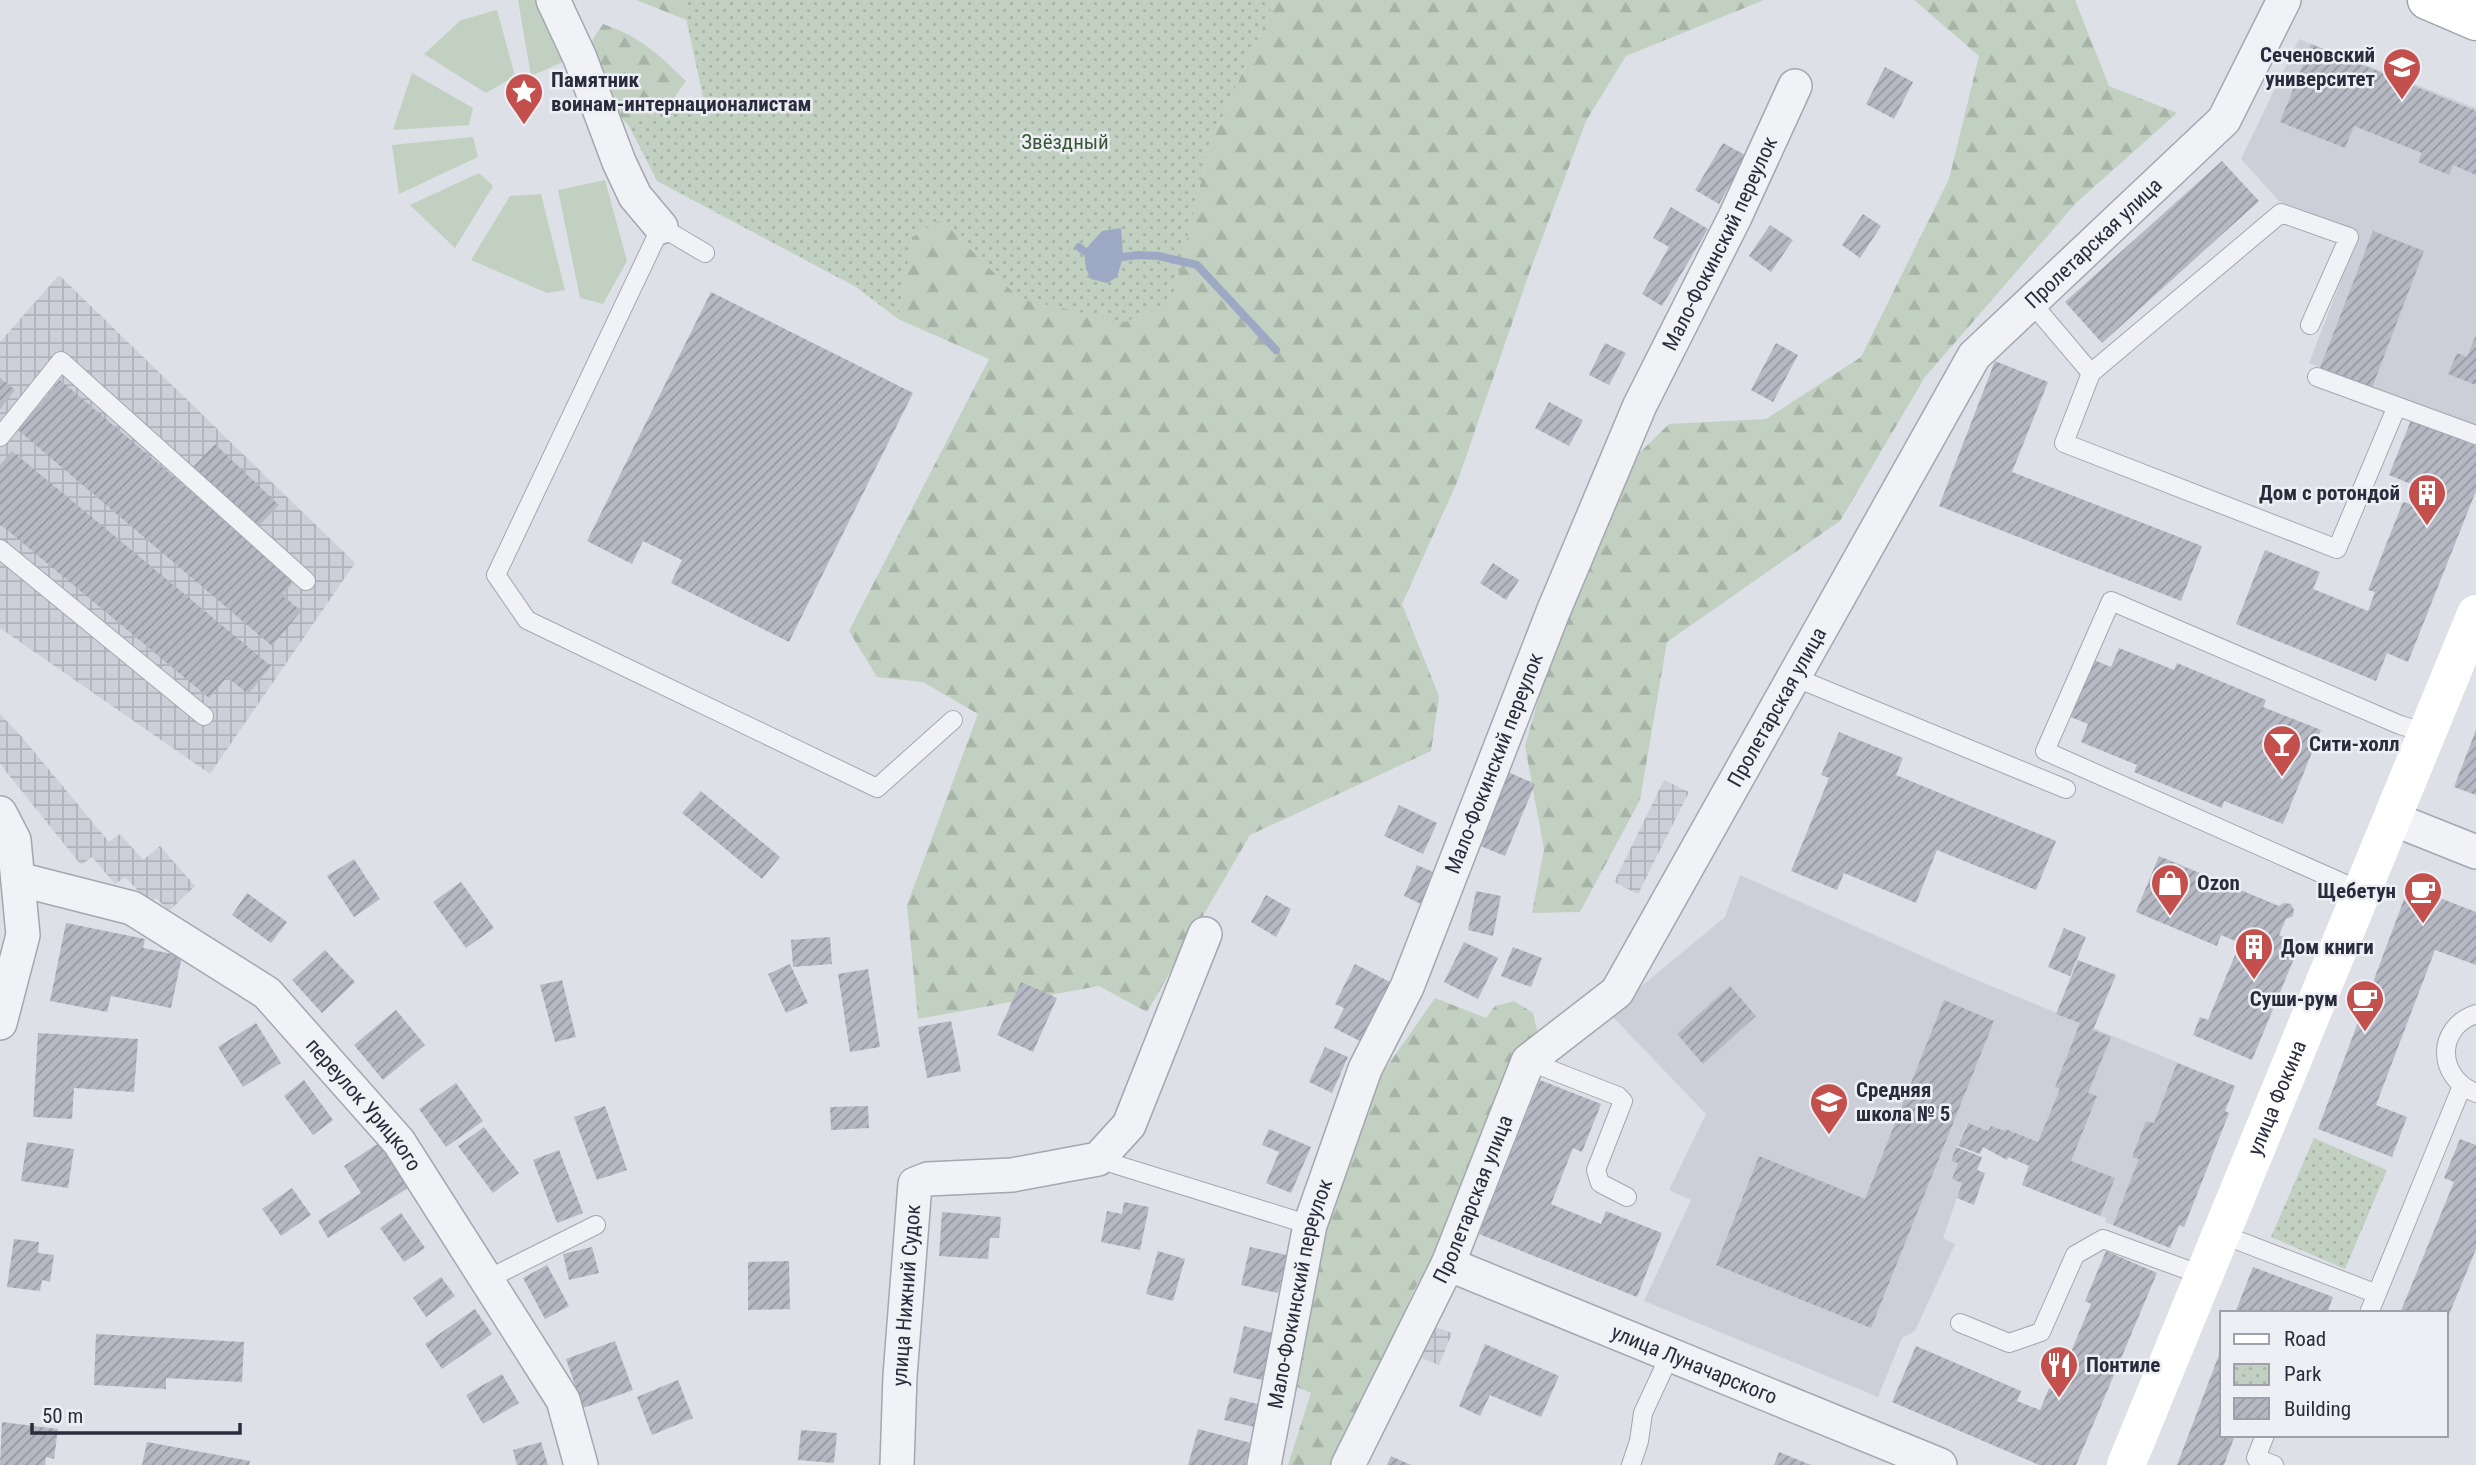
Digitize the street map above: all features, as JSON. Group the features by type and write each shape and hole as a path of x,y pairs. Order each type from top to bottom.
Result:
{"main road":[{"path":"2427,0 2476,21"},
{"name":"улица Фокина","path":"2126,1465 2476,614"}],"street":[{"path":"553,0 580,58 619,162 635,196 661,227"},
{"name":"Пролетарская улица","path":"1349,1465 1448,1264 1528,1061 1617,992 1973,356 2224,120 2284,0"},
{"name":"Мало-Фокинский переулок","path":"1264,1465 1310,1225 1365,1069 1407,987 1553,612 1640,405 1735,217 1795,86"},
{"path":"0,813 14,840 23,935 0,1023"},
{"path":"2391,818 2476,852"},
{"name":"переулок Урицкого","path":"18,879 132,908 267,993 399,1142 563,1401 581,1465"},
{"path":"1098,1159 1129,1125 1206,934"},
{"name":"улица Нижний Судок","path":"897,1465 900,1376 915,1184 928,1179 1012,1175 1098,1159"},
{"name":"улица Луначарского","path":"1448,1264 1940,1465"}],"lane":[{"path":"2310,325 2349,237 2281,213 2091,373 2064,443 2337,550 2397,406"},
{"path":"705,253 661,227 496,575 527,620 877,788 953,720"},
{"path":"2031,302 2091,373"},
{"path":"0,437 61,361 306,581"},
{"path":"2317,377 2476,435"},
{"path":"0,549 204,716"},
{"path":"2361,891 2045,751 2111,601 2387,719 2427,733"},
{"path":"1794,677 2066,789"},
{"path":"2371,1311 2469,1089 2453,1077 2446,1052 2448,1038 2455,1026 2466,1017 2476,1014"},
{"path":"1528,1061 1618,1096 1623,1101 1596,1170 1600,1183 1627,1197"},
{"path":"1098,1159 1310,1225"},
{"path":"486,1280 596,1225"},
{"path":"2221,1234 2376,1294"},
{"path":"1960,1323 2009,1343 2041,1332 2075,1255 2103,1238 2204,1276"},
{"path":"1631,1465 1639,1441 1643,1413 1670,1355"},
{"path":"2264,1437 2256,1458 2274,1465"}],"shaded area":[{"path":"2299,39 2476,108 2476,427 2309,363 2359,234 2279,201 2241,159"},
{"path":"59,275 355,563 210,774 0,628 0,342"},
{"path":"0,714 109,842 120,834 143,860 160,846 195,886 169,911 156,898 150,903 125,877 115,884 92,857 81,865 0,764"},
{"path":"1664,780 1689,792 1638,894 1614,882"},
{"name":"Средняя школа № 5","path":"1740,875 1967,976 2235,1086 2225,1111 2229,1113 2184,1227 2179,1226 2170,1248 2105,1222 2106,1218 2022,1185 2038,1142 2006,1129 2005,1131 1991,1126 1988,1131 1967,1123 1951,1160 1958,1163 1952,1179 1962,1183 1943,1238 1955,1244 1915,1331 1902,1338 1878,1397 1644,1301 1691,1200 1669,1190 1706,1114 1609,1013 1725,917"},
{"path":"1432,1326 1452,1333 1439,1365 1419,1357"}],"green space":[{"path":"518,0 536,0 565,61 531,76"},
{"path":"636,0 682,0 687,20"},
{"name":"Звёздный","path":"682,0 1275,0 1210,144 1172,301 1125,322 1020,299 941,219 912,237 898,319 856,287 657,181 629,126 669,105 704,101"},
{"path":"1275,0 1764,0 1626,56 1586,121 1531,268 1458,480 1402,604 1439,696 1431,751 1250,835 1147,1012 1099,986 918,1019 907,905 978,714 923,682 877,677 849,631 989,359 898,319 912,237 941,219 1020,299 1172,300 1210,144"},
{"path":"1914,0 2075,0 2109,86 2177,113 2076,203 1925,377 1840,521 1667,642 1640,800 1580,912 1532,913 1544,849 1525,746 1576,566 1621,471 1669,424 1766,419 1861,357 1949,179 1979,56"},
{"path":"497,10 515,76 486,93 424,54 461,20"},
{"path":"603,24 648,47 686,81 669,105 629,126 601,95 591,42"},
{"path":"412,73 473,108 469,125 393,130"},
{"path":"473,137 478,157 399,194 392,145"},
{"path":"479,173 493,186 455,248 410,205"},
{"path":"605,180 627,261 603,304 580,298 558,190"},
{"path":"541,194 565,290 547,293 471,260 510,196"},
{"path":"1435,998 1486,1018 1495,1006 1514,1001 1533,1013 1537,1030 1447,1236 1414,1290 1338,1465 1288,1465 1311,1393 1285,1382 1317,1228 1370,1091"},
{"path":"2314,1138 2387,1170 2345,1269 2271,1237"}],"water":[{"path":"1121,228 1123,257 1117,277 1107,283 1091,279 1086,269 1084,251 1102,231"}],"building":[{"path":"2311,44 2476,111 2476,175 2453,165 2449,175 2418,162 2422,153 2354,126 2345,148 2280,122"},
{"path":"1885,67 1913,82 1894,119 1866,104"},
{"path":"1723,143 1747,156 1719,204 1695,190"},
{"path":"2222,161 2259,201 2102,343 2065,302"},
{"path":"1671,207 1708,229 1662,306 1642,294 1669,247 1653,238"},
{"path":"1863,214 1881,226 1860,258 1842,245"},
{"path":"1770,225 1793,240 1771,272 1749,256"},
{"path":"2373,231 2424,251 2372,388 2320,368"},
{"path":"711,292 913,393 789,642 671,583 682,560 643,541 632,564 587,541"},
{"path":"2476,335 2476,385 2448,374 2457,353 2467,357"},
{"path":"1605,343 1626,353 1609,385 1589,375"},
{"path":"1776,343 1798,355 1773,402 1751,390"},
{"path":"1995,361 2048,382 2012,472 2202,546 2181,601 1939,506"},
{"path":"0,378 15,390 0,409"},
{"path":"60,380 295,580 282,595 301,611 272,646 18,430"},
{"path":"1549,402 1583,420 1569,446 1535,428"},
{"name":"Дом с ротондой","path":"2411,420 2476,446 2476,491 2408,662 2387,653 2376,681 2236,624 2265,550 2320,572 2313,589 2368,611 2375,592 2368,590 2403,502 2411,504 2418,487 2389,475"},
{"path":"215,444 279,505 257,528 193,467"},
{"path":"12,451 271,666 248,694 227,677 209,698 0,524 0,465"},
{"path":"1493,563 1519,580 1506,600 1480,583"},
{"path":"2119,648 2174,670 2177,663 2266,700 2263,707 2321,730 2283,824 2224,801 2222,808 2134,772 2137,765 2081,742 2088,724 2066,715 2089,658 2111,667"},
{"path":"2476,730 2476,795 2454,787"},
{"path":"1839,732 1903,758 1896,775 2056,841 2036,890 1937,850 1916,903 1844,873 1837,890 1791,871 1829,778 1821,775"},
{"path":"1508,772 1535,784 1505,856 1478,845"},
{"path":"701,791 780,857 762,879 682,813"},
{"path":"1399,805 1437,823 1423,854 1384,836"},
{"name":"Дом книги","path":"2159,856 2279,906 2284,903 2291,904 2294,910 2293,916 2286,919 2279,935 2300,944 2252,1060 2193,1035 2200,1017 2208,1020 2240,943 2221,935 2217,946 2136,912"},
{"path":"354,859 380,899 354,917 327,876"},
{"path":"1417,865 1433,872 1426,888 1432,890 1425,906 1404,896"},
{"path":"461,882 494,928 466,948 433,902"},
{"path":"2409,886 2476,912 2476,965 2435,950 2376,1105 2407,1117 2392,1157 2318,1129"},
{"path":"1476,891 1501,896 1493,936 1468,930"},
{"path":"247,893 287,922 271,943 232,915"},
{"path":"1266,895 1291,909 1276,937 1251,922"},
{"path":"66,923 145,939 143,948 182,956 171,1008 111,996 107,1012 50,1001"},
{"path":"2064,928 2086,937 2070,976 2048,967"},
{"path":"830,937 832,964 793,967 791,940"},
{"path":"1464,942 1498,958 1478,999 1444,982"},
{"path":"1513,947 1542,958 1531,987 1501,976"},
{"path":"325,950 355,982 322,1013 292,980"},
{"path":"2078,960 2116,975 2093,1030 2111,1037 2088,1093 2097,1096 2071,1161 2115,1178 2100,1216 2022,1185 2029,1166 2008,1157 2007,1160 1983,1147 1980,1154 1958,1146 1968,1123 1988,1131 1991,1126 2005,1131 2006,1129 2038,1142 2060,1089 2055,1087 2080,1023 2056,1014"},
{"path":"790,964 808,1003 786,1013 768,974"},
{"path":"1355,964 1392,983 1362,1042 1334,1028 1344,1008 1335,1004"},
{"path":"868,969 880,1047 850,1052 838,974"},
{"path":"562,980 576,1037 555,1042 540,985"},
{"path":"1021,982 1057,998 1033,1052 997,1035"},
{"path":"1730,986 1756,1016 1703,1064 1677,1034"},
{"path":"1944,1000 1994,1021 1871,1328 1716,1265 1759,1156 1865,1199"},
{"path":"396,1010 425,1045 383,1080 354,1045"},
{"path":"951,1021 961,1071 927,1078 918,1027"},
{"path":"256,1023 281,1063 243,1087 218,1047"},
{"path":"38,1033 138,1039 134,1092 74,1088 72,1119 33,1117"},
{"path":"1325,1047 1348,1057 1332,1093 1309,1082"},
{"path":"2177,1063 2235,1086 2225,1111 2229,1113 2184,1227 2179,1225 2170,1248 2113,1225 2139,1159 2132,1157 2146,1121 2154,1123"},
{"path":"304,1080 333,1120 313,1135 284,1096"},
{"path":"1540,1080 1601,1104 1582,1152 1573,1148 1551,1204 1601,1224 1606,1211 1662,1233 1637,1297 1479,1234"},
{"path":"456,1083 483,1121 446,1147 419,1109"},
{"path":"605,1106 627,1170 597,1180 574,1117"},
{"path":"868,1106 869,1128 831,1130 830,1107"},
{"path":"484,1127 519,1173 493,1193 458,1146"},
{"path":"1269,1129 1311,1147 1291,1193 1266,1183 1279,1152 1262,1145"},
{"path":"2460,1139 2476,1145 2476,1249 2448,1317 2448,1311 2401,1311 2454,1182 2444,1178"},
{"path":"27,1142 74,1149 68,1188 21,1181"},
{"path":"379,1143 408,1188 328,1238 318,1221 361,1193 344,1166"},
{"path":"1956,1147 1982,1157 1977,1170 1985,1173 1974,1205 1957,1198 1962,1183 1952,1179 1958,1163 1951,1161"},
{"path":"559,1150 583,1213 557,1223 533,1160"},
{"path":"292,1188 311,1215 281,1236 262,1209"},
{"path":"1124,1202 1149,1207 1140,1250 1101,1242 1107,1211 1122,1214"},
{"path":"942,1212 1001,1217 999,1238 990,1238 988,1259 939,1256"},
{"path":"401,1213 425,1248 404,1262 380,1228"},
{"path":"14,1239 39,1242 38,1253 54,1255 50,1282 42,1280 40,1291 7,1287"},
{"path":"592,1247 599,1273 569,1280 563,1254"},
{"path":"1250,1247 1287,1255 1278,1293 1241,1285"},
{"path":"1158,1251 1185,1259 1173,1301 1146,1294"},
{"path":"2106,1251 2157,1273 2076,1465 2039,1465 1892,1402 1916,1346 2021,1391 2017,1401 2040,1410 2049,1388 2055,1390 2091,1304 2085,1301"},
{"path":"789,1261 790,1309 748,1310 748,1262"},
{"path":"547,1265 569,1306 545,1319 523,1278"},
{"path":"2253,1267 2333,1297 2328,1311 2236,1311"},
{"path":"441,1277 455,1296 426,1317 413,1298"},
{"path":"475,1309 492,1334 442,1369 425,1344"},
{"path":"1244,1326 1273,1333 1262,1380 1233,1373"},
{"path":"96,1334 244,1342 242,1382 166,1378 166,1389 94,1385"},
{"path":"615,1341 633,1390 583,1408 566,1359"},
{"path":"1485,1344 1559,1376 1541,1417 1490,1395 1480,1416 1459,1406"},
{"path":"2220,1352 2220,1437 2234,1437 2224,1465 2177,1465"},
{"path":"502,1374 519,1403 483,1424 466,1395"},
{"path":"678,1380 693,1418 652,1435 637,1397"},
{"path":"1230,1397 1261,1405 1255,1427 1224,1420"},
{"path":"2,1422 58,1429 54,1459 46,1457 45,1465 0,1465"},
{"path":"1198,1429 1251,1443 1245,1465 1188,1465"},
{"path":"801,1430 837,1433 834,1463 798,1460"},
{"path":"147,1442 250,1461 249,1465 142,1465"},
{"path":"541,1442 548,1465 517,1465 513,1450"},
{"path":"1779,1452 1811,1465 1774,1465"},
{"path":"1391,1456 1411,1465 1387,1465"}],"waterway":[{"path":"1079,247 1084,251"},
{"path":"1123,257 1159,256 1197,265 1276,350"}],"place":[{"name":"Сеченовский университет","path":"2402,101"},
{"name":"Памятник воинам-интернационалистам","path":"524,126"},
{"name":"Дом с ротондой","path":"2427,527"},
{"name":"Сити-холл","path":"2282,778"},
{"name":"Ozon","path":"2170,917"},
{"name":"Щебетун","path":"2423,925"},
{"name":"Дом книги","path":"2254,981"},
{"name":"Суши-рум","path":"2365,1033"},
{"name":"Средняя школа № 5","path":"1829,1136"},
{"name":"Понтиле","path":"2059,1399"}]}
